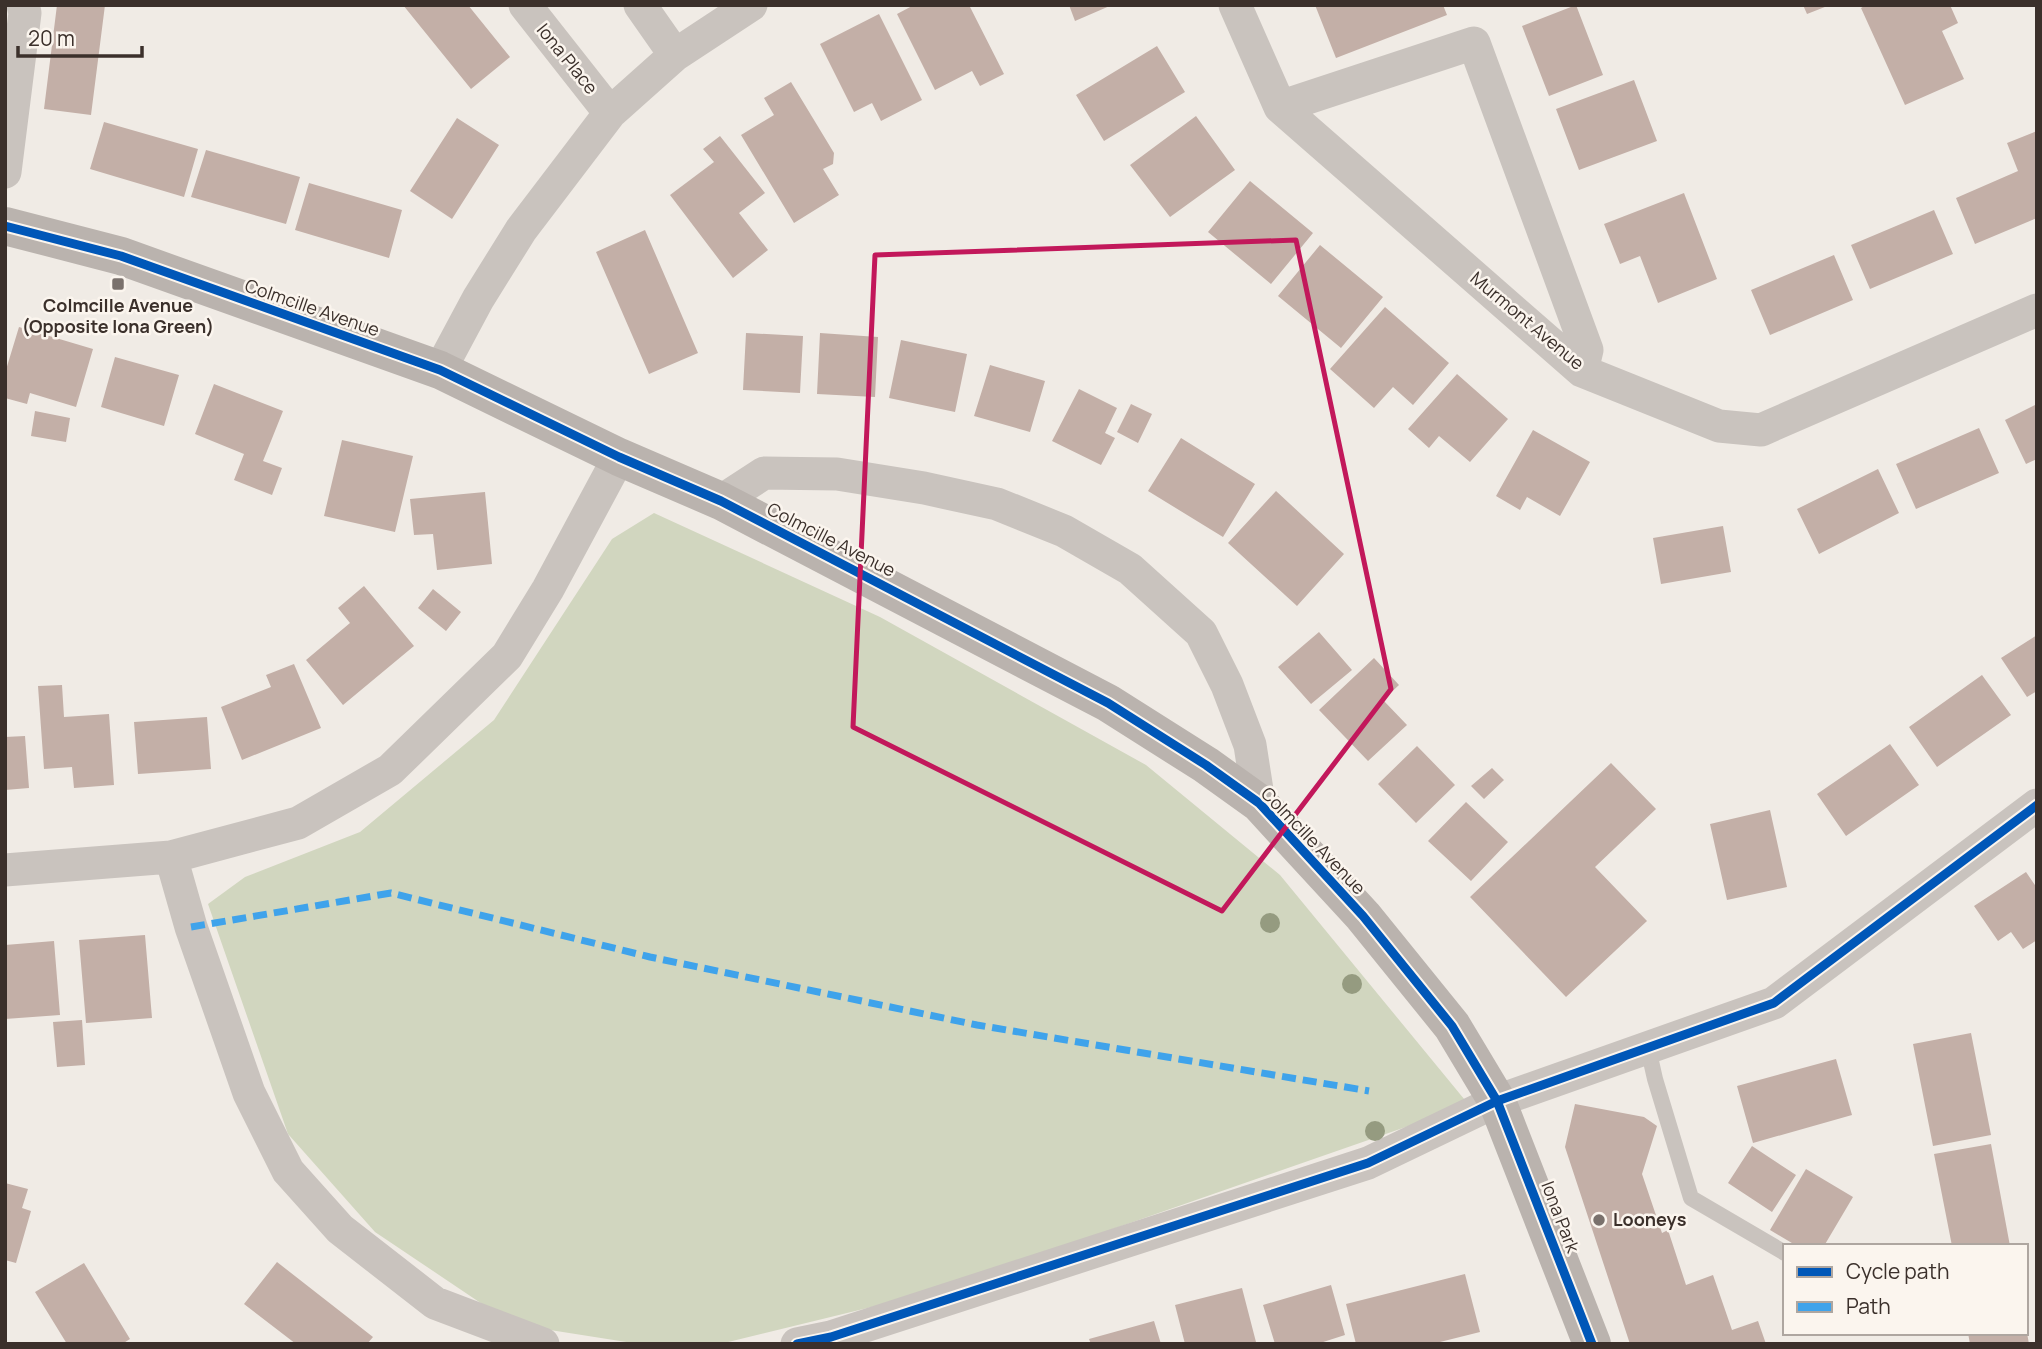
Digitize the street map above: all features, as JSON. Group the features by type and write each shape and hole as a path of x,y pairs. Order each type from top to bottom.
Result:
{"street":[{"path":"5,172 25,13 23,5"},
{"name":"Iona Place","path":"524,5 610,113"},
{"path":"640,5 675,55"},
{"path":"440,370 478,299 521,230 610,113 675,55 751,5"},
{"name":"Murmont Avenue","path":"1235,5 1280,107 1582,371 1719,426 1760,430 2037,310"},
{"path":"1280,107 1474,43 1587,350 1582,371"},
{"name":"Colmcille Avenue","path":"5,226 121,256 440,370 619,457 721,501 1108,703 1206,765 1259,803 1363,916 1452,1026 1497,1101"},
{"path":"5,870 171,857 298,823 390,770 507,656 548,589 619,457"},
{"name":"Colmcille Avenue","path":"721,501 764,473 837,474 924,488 997,504 1065,531 1130,569 1200,633 1227,685 1250,745 1259,803"},
{"path":"797,1344 831,1337 1368,1163 1497,1101 1774,1003 2037,805"},
{"path":"171,857 191,927 248,1093 288,1171 340,1228 435,1303 543,1344"},
{"name":"Iona Park","path":"1497,1101 1592,1344"}],"lane":[{"path":"1648,1048 1691,1198 1783,1252"}],"highlighted area":[{"path":"1296,240 1391,689 1222,911 853,727 875,255"}],"green space":[{"path":"654,513 880,617 1146,765 1280,875 1469,1105 929,1293 720,1344 639,1344 512,1324 375,1232 288,1134 208,904 245,877 360,832 494,720 612,539"}],"building":[{"path":"57,5 105,5 91,115 44,109"},
{"path":"403,5 468,5 510,57 471,89"},
{"path":"914,5 969,5 1004,74 980,86 972,71 935,90 897,14"},
{"path":"1069,5 1112,5 1075,21"},
{"path":"1315,5 1443,5 1447,15 1336,58"},
{"path":"1576,5 1603,75 1549,96 1522,26"},
{"path":"1803,5 1830,5 1807,14"},
{"path":"1866,5 1950,5 1958,23 1942,31 1964,79 1905,105 1861,8"},
{"path":"879,14 922,100 881,121 872,103 854,112 820,44"},
{"path":"1157,46 1185,92 1104,141 1076,95"},
{"path":"1634,80 1657,141 1579,170 1556,109"},
{"path":"791,82 834,153 833,164 823,169 839,195 794,223 741,135 774,115 764,98"},
{"path":"1196,116 1235,170 1170,217 1130,165"},
{"path":"457,118 499,145 452,219 410,191"},
{"path":"104,122 198,149 184,197 90,169"},
{"path":"2037,131 2037,218 1975,244 1956,198 2018,171 2007,143"},
{"path":"720,136 765,193 739,213 768,250 733,278 670,195 714,162 703,149"},
{"path":"206,150 300,177 286,224 191,197"},
{"path":"1250,181 1313,233 1271,284 1208,232"},
{"path":"309,183 402,210 389,258 295,230"},
{"path":"1684,193 1717,279 1658,303 1640,256 1620,264 1604,224"},
{"path":"1934,210 1953,254 1870,289 1851,245"},
{"path":"645,230 698,353 649,374 596,252"},
{"path":"1320,245 1383,297 1341,348 1278,296"},
{"path":"1834,255 1853,300 1770,335 1751,290"},
{"path":"1385,307 1449,363 1413,405 1393,387 1374,408 1330,369"},
{"path":"19,327 93,349 76,407 30,393 27,404 5,398 5,373"},
{"path":"746,333 803,336 800,393 743,390"},
{"path":"820,333 878,337 875,397 817,394"},
{"path":"901,340 967,354 955,412 889,398"},
{"path":"115,357 179,375 164,426 101,407"},
{"path":"990,365 1045,381 1030,432 974,416"},
{"path":"1457,374 1508,419 1470,462 1439,436 1429,448 1408,429"},
{"path":"214,384 283,411 263,461 282,468 272,495 234,480 244,454 195,434"},
{"path":"1079,389 1117,408 1105,433 1115,438 1101,465 1052,441"},
{"path":"1131,404 1152,414 1138,443 1117,432"},
{"path":"2037,404 2037,459 2026,464 2005,420"},
{"path":"35,411 70,418 66,442 31,436"},
{"path":"1979,428 1999,473 1916,509 1896,464"},
{"path":"1533,430 1590,462 1560,516 1527,497 1520,510 1496,496"},
{"path":"1181,438 1255,484 1223,537 1148,491"},
{"path":"342,440 413,456 395,532 324,516"},
{"path":"1878,469 1899,513 1819,554 1797,509"},
{"path":"1276,491 1344,554 1297,606 1228,543"},
{"path":"485,492 492,564 437,570 433,534 414,535 410,499"},
{"path":"1723,526 1731,572 1661,584 1653,538"},
{"path":"364,586 414,646 343,705 306,660 350,623 338,608"},
{"path":"433,589 461,612 446,631 418,608"},
{"path":"1319,632 1352,670 1311,704 1278,667"},
{"path":"2037,635 2037,691 2027,697 2001,658"},
{"path":"1374,658 1399,685 1383,700 1407,725 1368,761 1319,710"},
{"path":"294,664 321,728 242,760 221,707 271,687 266,675"},
{"path":"1982,675 2011,715 1937,767 1909,727"},
{"path":"62,685 64,717 109,714 114,785 74,788 72,767 44,769 38,686"},
{"path":"207,717 211,769 138,774 134,722"},
{"path":"25,736 29,788 5,790 5,737"},
{"path":"1890,744 1919,785 1846,836 1817,794"},
{"path":"1417,746 1455,785 1416,823 1378,784"},
{"path":"1611,763 1656,809 1595,867 1647,921 1566,997 1470,897"},
{"path":"1492,768 1504,780 1484,799 1471,786"},
{"path":"1466,802 1508,842 1471,881 1428,841"},
{"path":"1770,810 1787,887 1727,900 1710,824"},
{"path":"2026,872 2037,888 2037,940 2023,949 2011,932 1998,941 1974,906"},
{"path":"145,935 152,1018 86,1023 79,940"},
{"path":"54,941 60,1015 5,1019 5,945"},
{"path":"82,1020 85,1065 57,1067 53,1022"},
{"path":"1971,1033 1991,1135 1933,1146 1913,1044"},
{"path":"1836,1059 1852,1115 1753,1143 1737,1086"},
{"path":"1575,1104 1644,1117 1657,1126 1642,1174 1662,1233 1668,1230 1686,1285 1713,1275 1732,1330 1758,1321 1766,1344 1630,1344 1565,1147"},
{"path":"1991,1144 2010,1244 1952,1244 1934,1154"},
{"path":"1752,1146 1796,1175 1772,1212 1728,1183"},
{"path":"1806,1169 1853,1197 1825,1244 1794,1244 1770,1230"},
{"path":"5,1183 28,1189 22,1208 31,1211 16,1263 5,1260"},
{"path":"277,1262 373,1337 367,1344 296,1344 244,1304"},
{"path":"84,1263 130,1339 122,1344 67,1344 35,1292"},
{"path":"1465,1274 1480,1332 1432,1344 1356,1344 1346,1304"},
{"path":"1331,1285 1345,1335 1317,1344 1275,1344 1263,1305"},
{"path":"1242,1288 1256,1342 1185,1344 1175,1305"},
{"path":"1154,1321 1161,1344 1091,1344 1089,1339"},
{"path":"1968,1335 2027,1335 2029,1344 1970,1344"}],"marked path":[{"path":"191,927 391,893 650,957 977,1025 1369,1091"}],"cycle path":[{"path":"5,226 121,256 440,370 619,457 721,501 1108,703 1206,765 1259,803 1363,916 1452,1026 1497,1101 1592,1344"},
{"path":"797,1344 831,1337 1368,1163 1497,1101 1774,1003 2037,805"}],"place":[{"name":"Colmcille Avenue (Opposite Iona Green)","path":"118,284"},
{"name":"Looneys","path":"1599,1220"}]}
